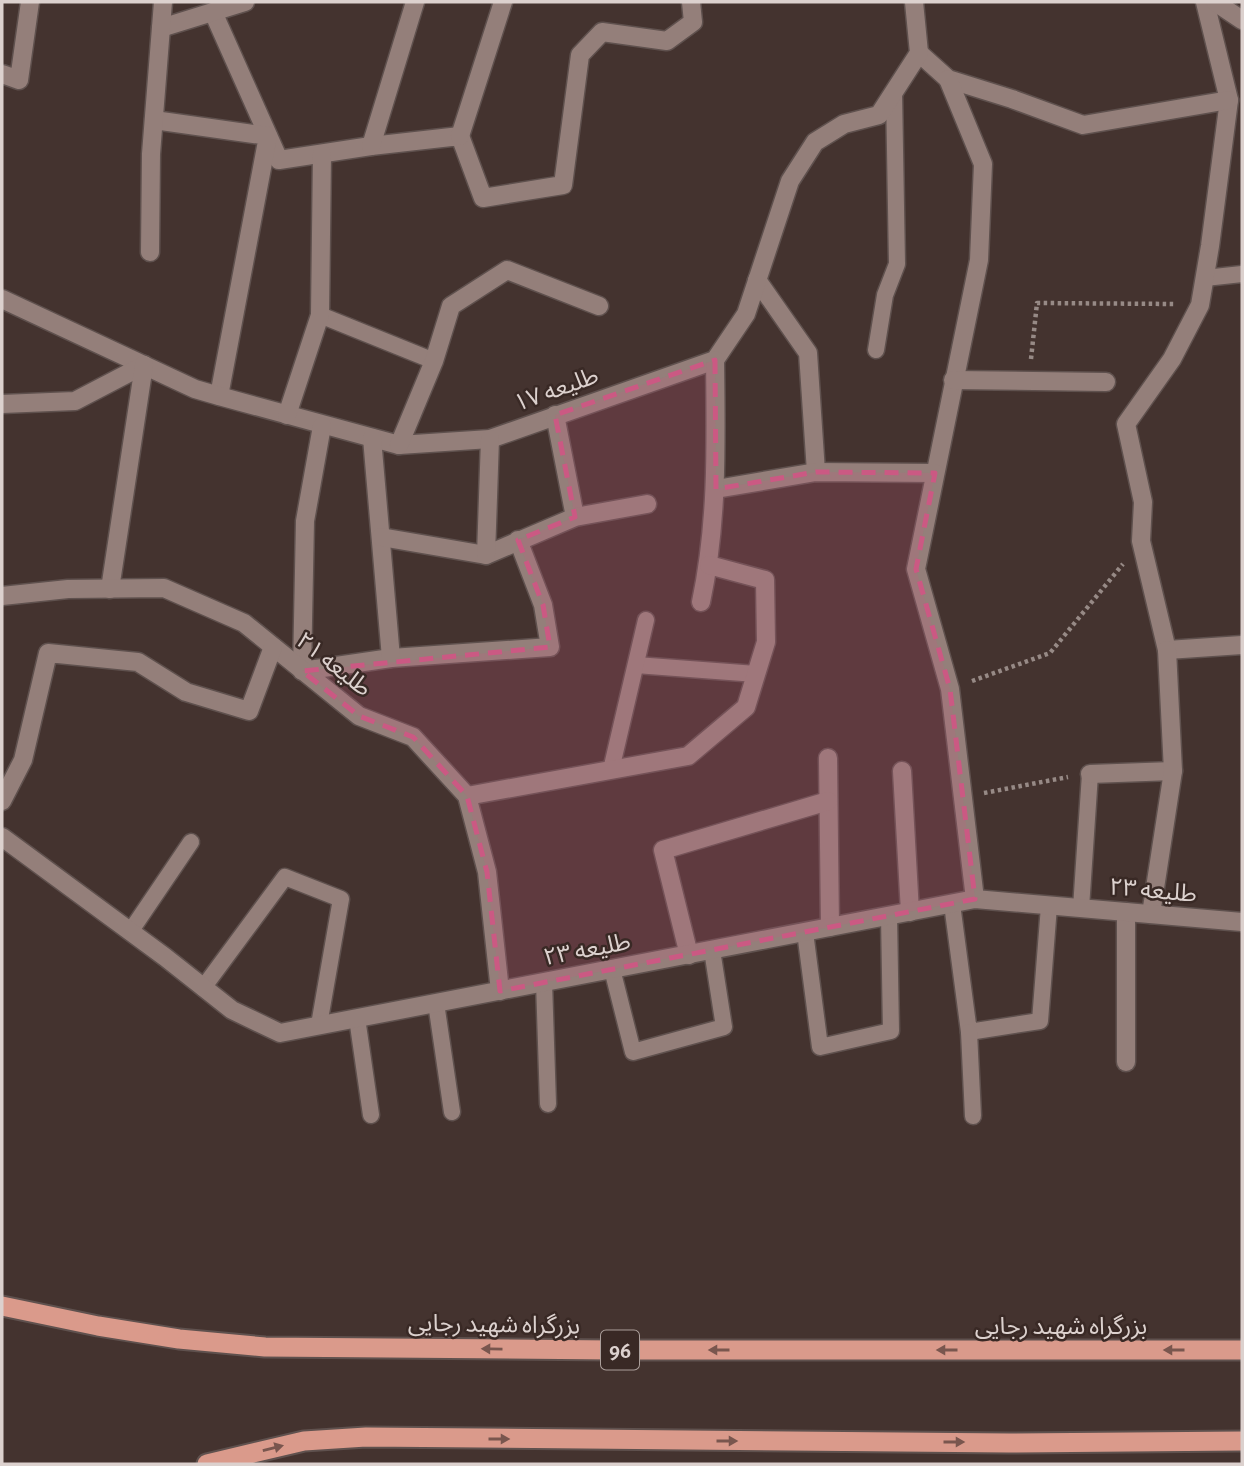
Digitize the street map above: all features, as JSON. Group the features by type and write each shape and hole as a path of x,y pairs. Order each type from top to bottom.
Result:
{"highway":[{"name":"بزرگراه شهید رجایی","path":"2,1306 179,1339 265,1347 1242,1350"},
{"path":"207,1464 304,1441 366,1437 1009,1443 1242,1441"}],"street":[{"path":"2,74 19,80 30,2"},
{"path":"150,252 151,154 162,2"},
{"path":"161,28 245,2"},
{"path":"503,2 460,136 483,198 563,185 580,55 602,32 667,41 693,22 691,2"},
{"path":"701,602 709,565 716,489 715,359 746,314 790,181 815,142 844,124 879,115 919,53 914,2"},
{"path":"1151,914 1173,771 1167,650 1141,541 1143,502 1126,424 1172,359 1200,304 1205,278 1229,100 1205,2"},
{"path":"1215,2 1242,20"},
{"path":"371,146 410,4"},
{"path":"213,12 279,160 460,136"},
{"path":"919,53 948,79 1083,125 1229,100"},
{"path":"948,79 983,164 979,260 916,569 950,689 975,900"},
{"path":"154,120 268,136"},
{"path":"219,396 268,136"},
{"path":"287,415 320,315 321,154"},
{"path":"399,445 434,361 451,306 507,270 599,306"},
{"path":"757,280 808,353 816,472"},
{"name":"طلیعه ۱۷","path":"2,299 195,389 399,445 490,439 715,359"},
{"path":"2,404 75,401 144,365"},
{"path":"110,589 144,365"},
{"path":"953,380 1106,382"},
{"path":"555,415 575,517"},
{"path":"322,426 305,522 302,671 391,658 550,647 544,606 518,540"},
{"path":"372,438 391,658"},
{"path":"486,555 490,439"},
{"path":"716,489 816,472 935,473"},
{"path":"381,537 486,555 575,517 647,505"},
{"path":"467,796 688,756 746,707 766,642 765,580 709,565"},
{"name":"طلیعه ۲۱","path":"2,596 68,589 164,589 244,623 359,716 413,737 467,796 487,872 500,991"},
{"path":"1167,650 1242,645"},
{"path":"2,801 23,760 48,653 138,662 186,692 249,711 273,647"},
{"path":"828,758 830,928"},
{"path":"902,771 910,912"},
{"path":"1090,774 1173,771"},
{"path":"689,954 663,850 828,801"},
{"name":"طلیعه ۲۳","path":"2,837 232,1010 280,1033 975,900 1242,922"},
{"path":"1126,912 1126,1062"}],"lane":[{"path":"876,350 885,295 897,264 894,92"},
{"path":"1205,278 1242,274"},
{"path":"320,315 434,361"},
{"path":"611,770 646,620"},
{"path":"636,665 756,674"},
{"path":"1081,908 1090,774"},
{"path":"131,932 191,842"},
{"path":"203,988 285,877 341,899 319,1026"},
{"path":"952,904 969,1032 973,1116"},
{"path":"969,1032 1040,1021 1049,906"},
{"path":"805,932 820,1047 891,1031 889,916"},
{"path":"612,969 633,1052 723,1027 712,950"},
{"path":"544,982 548,1104"},
{"path":"436,1003 452,1112"},
{"path":"357,1018 371,1115"}],"path":[{"path":"1028,380 1037,303 1200,304"},
{"path":"950,689 1050,653 1141,541"},
{"path":"963,797 1090,774"}],"highlighted area":[{"path":"715,360 716,489 816,472 935,473 916,569 950,689 975,899 500,991 487,872 467,796 413,737 359,716 302,671 550,647 543,605 518,540 575,517 555,415"}]}
